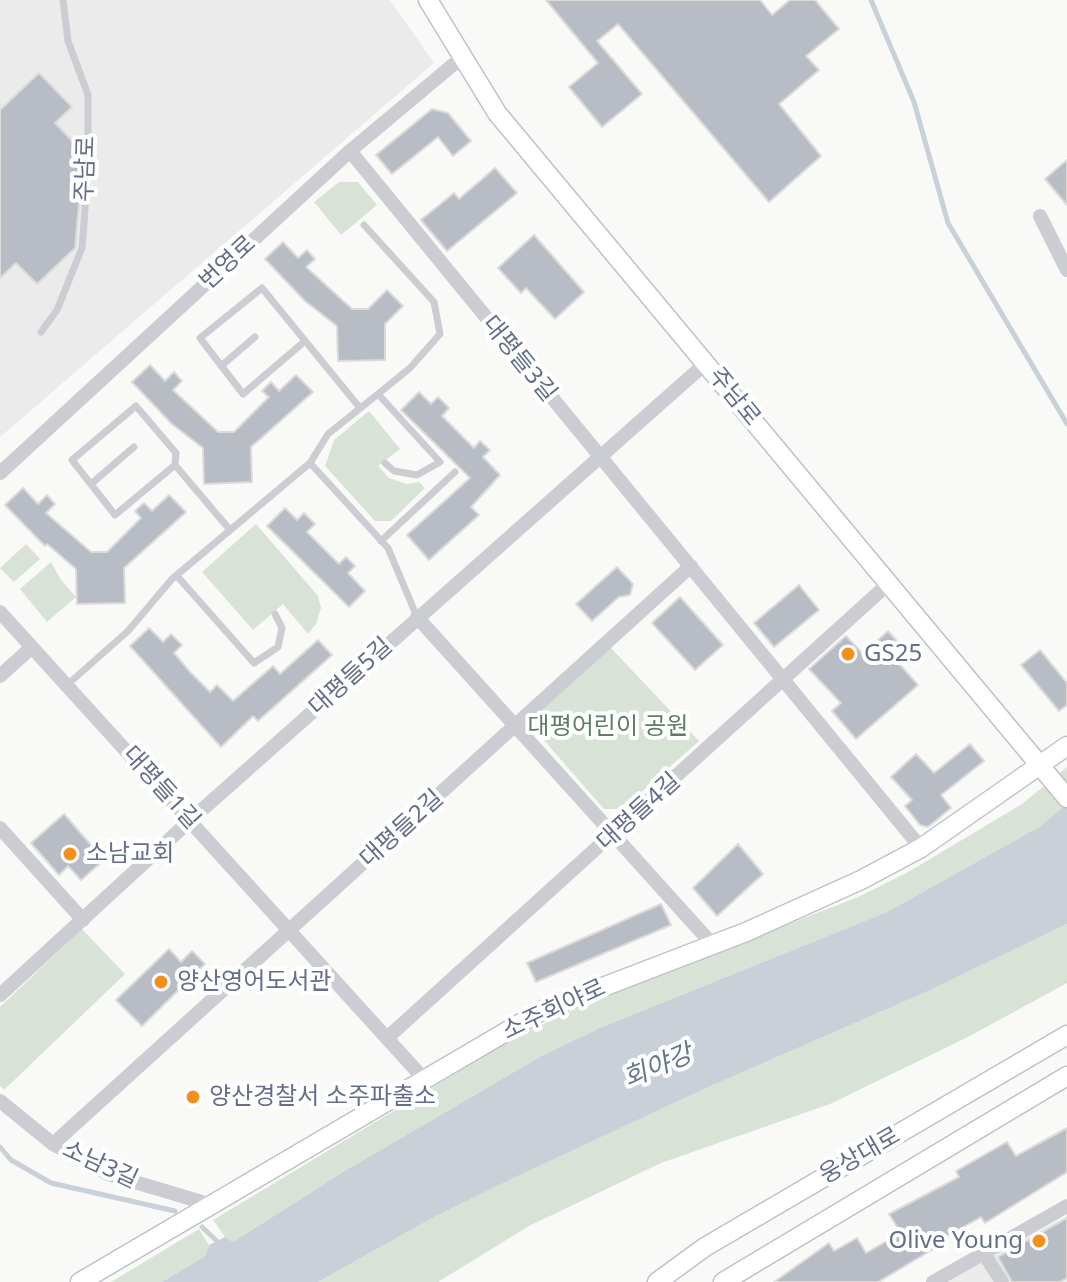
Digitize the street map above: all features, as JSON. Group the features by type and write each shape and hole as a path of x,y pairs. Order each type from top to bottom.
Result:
{"main road":[{"name":"주남로","path":"428,0 497,113 1061,791"},
{"name":"소주회야로","path":"80,1282 543,1010 712,944 861,880 921,848 1067,746"},
{"name":"웅상대로","path":"657,1282 705,1247 1067,1035"},
{"name":"웅상대로","path":"723,1282 1067,1076"}],"street":[{"name":"번영로","path":"0,473 350,151 461,58"},
{"name":"대평들3길","path":"350,151 921,848"},
{"path":"1040,216 1067,270"},
{"name":"대평들5길","path":"0,995 417,617 706,363"},
{"path":"516,727 691,566"},
{"name":"대평들4길","path":"387,1038 786,680 888,584"},
{"name":"대평들1길","path":"0,612 423,1078"},
{"path":"417,617 712,944"},
{"path":"0,676 32,647"},
{"name":"대평들2길","path":"288,930 516,727"},
{"path":"0,828 83,920"},
{"path":"53,1144 288,930"},
{"name":"소남3길","path":"0,1101 53,1144 108,1174 212,1205"},
{"path":"933,1282 1067,1206"},
{"path":"983,1252 1002,1282"}],"lane":[{"name":"주남로","path":"41,332 57,310 82,248 88,171 88,95 68,41 63,0"},
{"path":"67,685 128,631 177,576 310,463 328,434 410,368 440,334 434,302 364,225"},
{"path":"305,341 243,394 200,338 262,288 360,408"},
{"path":"221,366 255,337"},
{"path":"378,394 440,462 417,475 394,471 385,463"},
{"path":"175,465 115,515 72,460 136,406 176,453 175,465 230,530"},
{"path":"91,484 134,447"},
{"path":"310,463 388,548 417,617"},
{"path":"381,541 455,472"},
{"path":"177,576 254,663 278,647 282,628 275,614"}],"shaded area":[{"path":"0,0 390,0 434,63 0,437"},
{"path":"1067,1216 1067,1282 948,1282 992,1255"}],"green space":[{"path":"339,182 358,182 377,205 341,235 314,202"},
{"path":"369,411 400,449 378,466 389,478 407,484 419,482 425,488 391,521 375,521 325,466 334,440"},
{"path":"256,524 318,596 321,608 316,624 308,634 283,604 253,630 202,572"},
{"path":"26,544 40,559 14,582 0,568"},
{"path":"51,562 76,597 47,622 20,589"},
{"name":"대평어린이 공원","path":"610,647 699,741 622,809 604,809 535,730 536,716"},
{"path":"1067,767 1067,804 1039,827 887,912 602,1027 543,1055 343,1172 233,1242 225,1237 213,1220 518,1036 594,1000 858,897 910,871 1022,804"},
{"path":"1067,924 1067,983 968,1037 830,1104 661,1163 529,1226 438,1282 318,1282 434,1217 518,1176 704,1089 926,992"},
{"path":"82,929 125,974 4,1090 0,1086 0,1007"},
{"path":"199,1229 209,1245 205,1256 162,1282 111,1282"}],"water":[{"name":"회야강","path":"1067,804 1067,924 926,992 704,1089 518,1176 434,1217 318,1282 162,1282 205,1256 209,1245 225,1237 233,1242 343,1172 543,1055 602,1027 887,912 1039,827"}],"building":[{"path":"546,0 760,0 772,15 790,0 815,0 839,29 806,56 819,70 779,104 821,156 769,202 618,24 597,41 642,94 602,127 569,87 598,63"},
{"path":"39,73 72,107 55,123 82,151 82,171 75,248 37,284 16,263 0,278 0,110"},
{"path":"432,109 448,113 471,141 453,156 438,137 392,174 376,155"},
{"path":"1067,160 1067,205 1045,179"},
{"path":"495,168 517,193 447,251 421,220 454,193 459,199"},
{"path":"534,235 584,292 555,319 526,288 521,293 498,268"},
{"path":"283,242 298,258 307,250 315,259 306,267 352,309 368,309 387,290 403,306 385,324 385,360 338,361 337,326 305,301 265,259"},
{"path":"150,365 165,381 174,372 182,381 173,390 218,432 234,432 269,397 262,391 271,382 279,391 296,375 313,392 251,447 252,482 204,484 203,448 172,424 132,382"},
{"path":"419,392 431,404 438,397 449,408 442,416 474,448 480,441 490,450 483,457 500,475 471,507 479,515 429,560 407,535 470,478 401,410"},
{"path":"23,488 38,504 47,495 55,504 46,513 91,552 107,552 141,518 135,511 144,503 152,511 169,495 186,512 124,568 125,603 77,604 76,569 47,544 45,546 5,505"},
{"path":"285,508 297,520 304,513 315,524 307,532 339,564 346,557 355,566 348,573 365,591 349,607 267,526"},
{"path":"617,567 633,584 630,595 619,597 592,621 576,604"},
{"path":"799,585 819,610 774,647 754,623"},
{"path":"680,597 723,645 695,670 652,623"},
{"path":"149,628 163,642 171,634 182,645 174,653 190,672 210,692 217,685 233,701 273,666 280,674 318,640 332,655 258,721 253,716 221,747 130,646"},
{"path":"888,631 897,641 887,650 918,685 856,739 832,711 841,703 809,669 846,636 863,654"},
{"path":"1040,650 1067,683 1067,705 1059,711 1021,665"},
{"path":"970,744 984,761 941,795 951,808 928,827 920,825 905,806 912,800 891,777 916,754 934,773"},
{"name":"소남교회","path":"64,814 104,860 81,880 68,866 59,875 31,843"},
{"path":"738,844 763,874 717,916 693,888"},
{"path":"661,904 671,925 536,982 527,963"},
{"name":"양산영어도서관","path":"169,949 181,962 192,951 205,964 142,1026 116,1000"},
{"path":"1067,1128 1067,1172 985,1223 981,1217 933,1244 935,1248 878,1282 774,1282 829,1243 834,1251 857,1238 866,1253 901,1233 889,1214 959,1177 956,1171 1007,1142 1016,1156"},
{"path":"1067,1218 1067,1278 1060,1282 1012,1282 998,1257"}],"waterway":[{"path":"871,0 914,102 948,223 1067,424"},
{"path":"0,1147 11,1160 51,1183 175,1211"},
{"path":"202,1227 221,1245"}],"place":[{"name":"GS25","path":"848,654"},
{"name":"소남교회","path":"70,854"},
{"name":"양산영어도서관","path":"161,982"},
{"name":"양산경찰서 소주파출소","path":"193,1097"},
{"name":"Olive Young","path":"1039,1241"}]}
